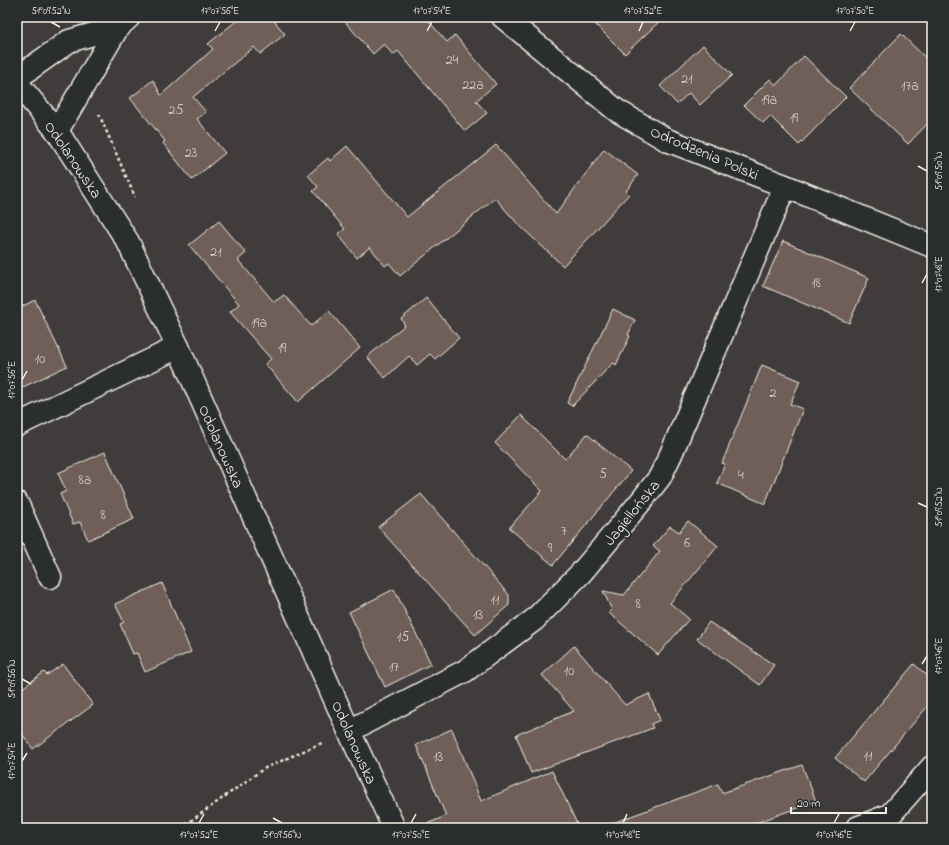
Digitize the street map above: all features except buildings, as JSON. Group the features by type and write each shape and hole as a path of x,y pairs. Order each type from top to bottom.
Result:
{"street":[{"name":"Odrodzenia Polski","path":"503,17 616,110 667,140 932,246"},
{"path":"17,78 69,41 124,22"},
{"path":"57,131 124,22"},
{"name":"Odolanowska","path":"17,84 57,131 128,242 178,346 349,731 394,828"},
{"name":"Jagiellońska","path":"349,731 465,671 534,620 581,573 642,500 660,477 672,454 785,186"},
{"path":"17,425 178,346"},
{"path":"17,503 50,577"},
{"path":"857,828 890,815 932,767"}],"path":[{"path":"181,828 263,769 349,731"}]}
